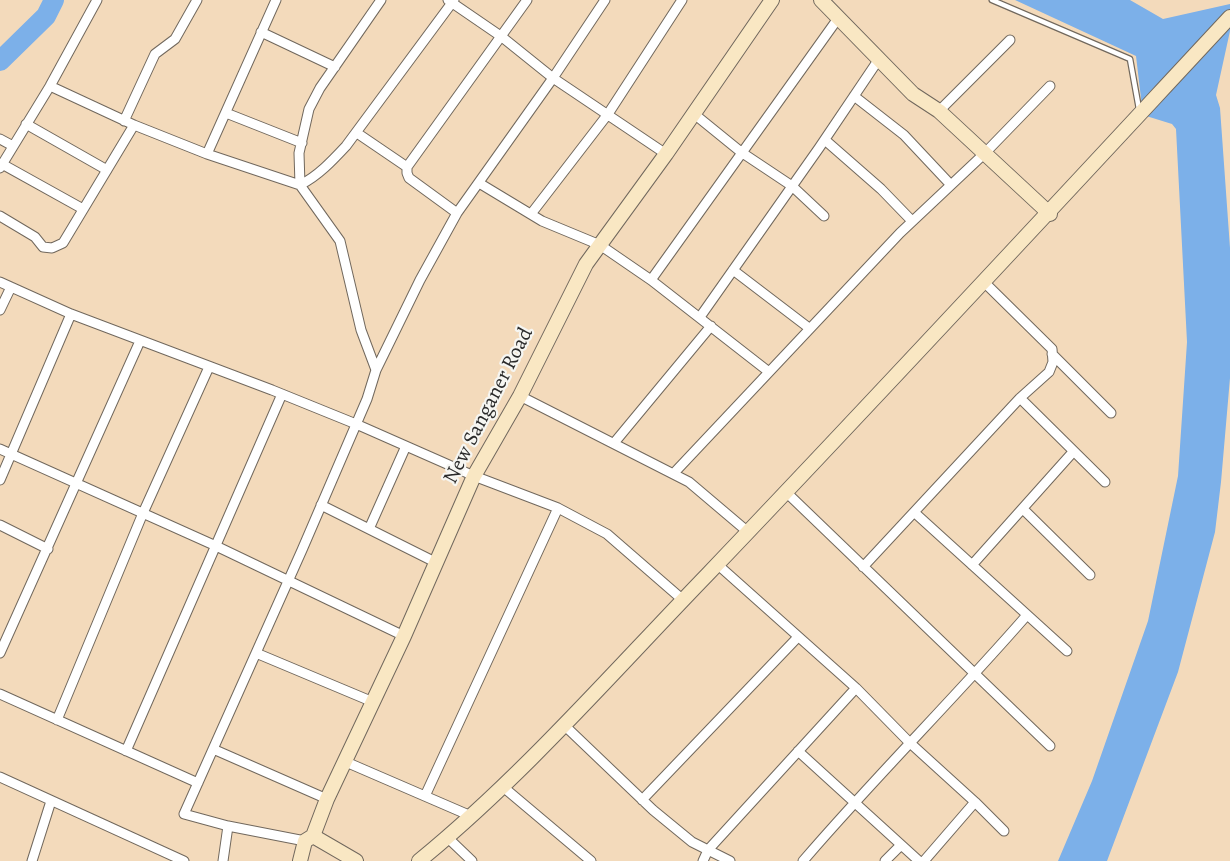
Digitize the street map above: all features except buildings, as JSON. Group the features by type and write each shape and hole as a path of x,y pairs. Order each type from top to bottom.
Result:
{"street":[{"path":"83,209 1,166 50,86 97,0"},
{"path":"124,121 157,50 176,39 197,0"},
{"path":"207,154 276,0"},
{"path":"376,370 361,330 340,241 300,185 299,153 309,109 320,88 381,0"},
{"path":"457,213 410,178 407,167 527,0"},
{"path":"356,861 309,839 228,826 184,814 367,399 376,370 420,280 457,213 553,78 605,0"},
{"path":"531,214 608,114 682,0"},
{"name":"New Sanganer Road","path":"300,861 437,563 474,476 520,396 586,264 666,154 772,0"},
{"path":"821,0 913,94 939,111 1050,214"},
{"path":"50,86 124,121 207,154 300,185 326,167 346,147 451,1 502,37 553,78 666,154"},
{"path":"651,280 839,17"},
{"path":"419,861 448,838 502,786 683,600 1050,214 1230,17"},
{"path":"261,32 335,67"},
{"path":"939,111 1010,40"},
{"path":"699,317 825,140 879,59"},
{"path":"674,473 912,221 985,153 1050,86"},
{"path":"854,96 904,135 950,184"},
{"path":"226,113 302,143"},
{"path":"693,113 741,152 792,186 824,216"},
{"path":"26,124 107,170"},
{"path":"0,216 35,237 43,246 52,248 63,243 134,125"},
{"path":"357,133 407,167"},
{"path":"0,139 13,146"},
{"path":"825,140 868,177 912,221"},
{"path":"479,183 542,221 600,245 651,280 768,372"},
{"path":"733,270 809,328"},
{"path":"0,282 71,314 282,394 474,476 558,508 607,534 683,600"},
{"path":"863,567 1020,398 1048,372 1053,362 1052,349 984,282"},
{"path":"0,310 11,287"},
{"path":"0,480 71,314"},
{"path":"614,443 711,326"},
{"path":"0,653 140,341"},
{"path":"1052,354 1111,412"},
{"path":"57,720 143,513 209,367"},
{"path":"126,751 282,394"},
{"path":"520,396 674,473 689,482 748,532"},
{"path":"1020,398 1105,482"},
{"path":"369,529 406,446"},
{"path":"0,449 216,546 404,636"},
{"path":"972,565 1073,452"},
{"path":"786,492 1050,746"},
{"path":"321,505 437,563"},
{"path":"425,796 558,508"},
{"path":"1023,509 1090,575"},
{"path":"915,513 1067,651"},
{"path":"0,525 48,549"},
{"path":"717,564 856,688 909,742 1004,831"},
{"path":"803,861 909,742 976,674 1027,615"},
{"path":"642,800 798,637"},
{"path":"256,652 373,702"},
{"path":"702,861 708,850 856,688"},
{"path":"0,694 198,783"},
{"path":"563,724 642,800 692,842 730,861"},
{"path":"213,749 327,799"},
{"path":"798,751 919,861"},
{"path":"346,762 471,816"},
{"path":"0,777 184,861"},
{"path":"502,786 591,861"},
{"path":"32,861 51,801"},
{"path":"924,861 975,802"},
{"path":"223,861 228,826"},
{"path":"448,838 472,861"},
{"path":"885,861 901,845"}],"lane":[{"path":"992,0 1130,59 1140,114"}],"water":[{"path":"1015,0 1130,0 1163,19 1230,4 1230,31 1216,95 1220,108 1230,248 1230,378 1215,532 1178,672 1107,861 1058,861 1092,781 1148,621 1178,476 1187,342 1176,129 1172,124 1143,115 1136,56"}],"waterway":[{"path":"0,61 46,16 54,0"}]}
